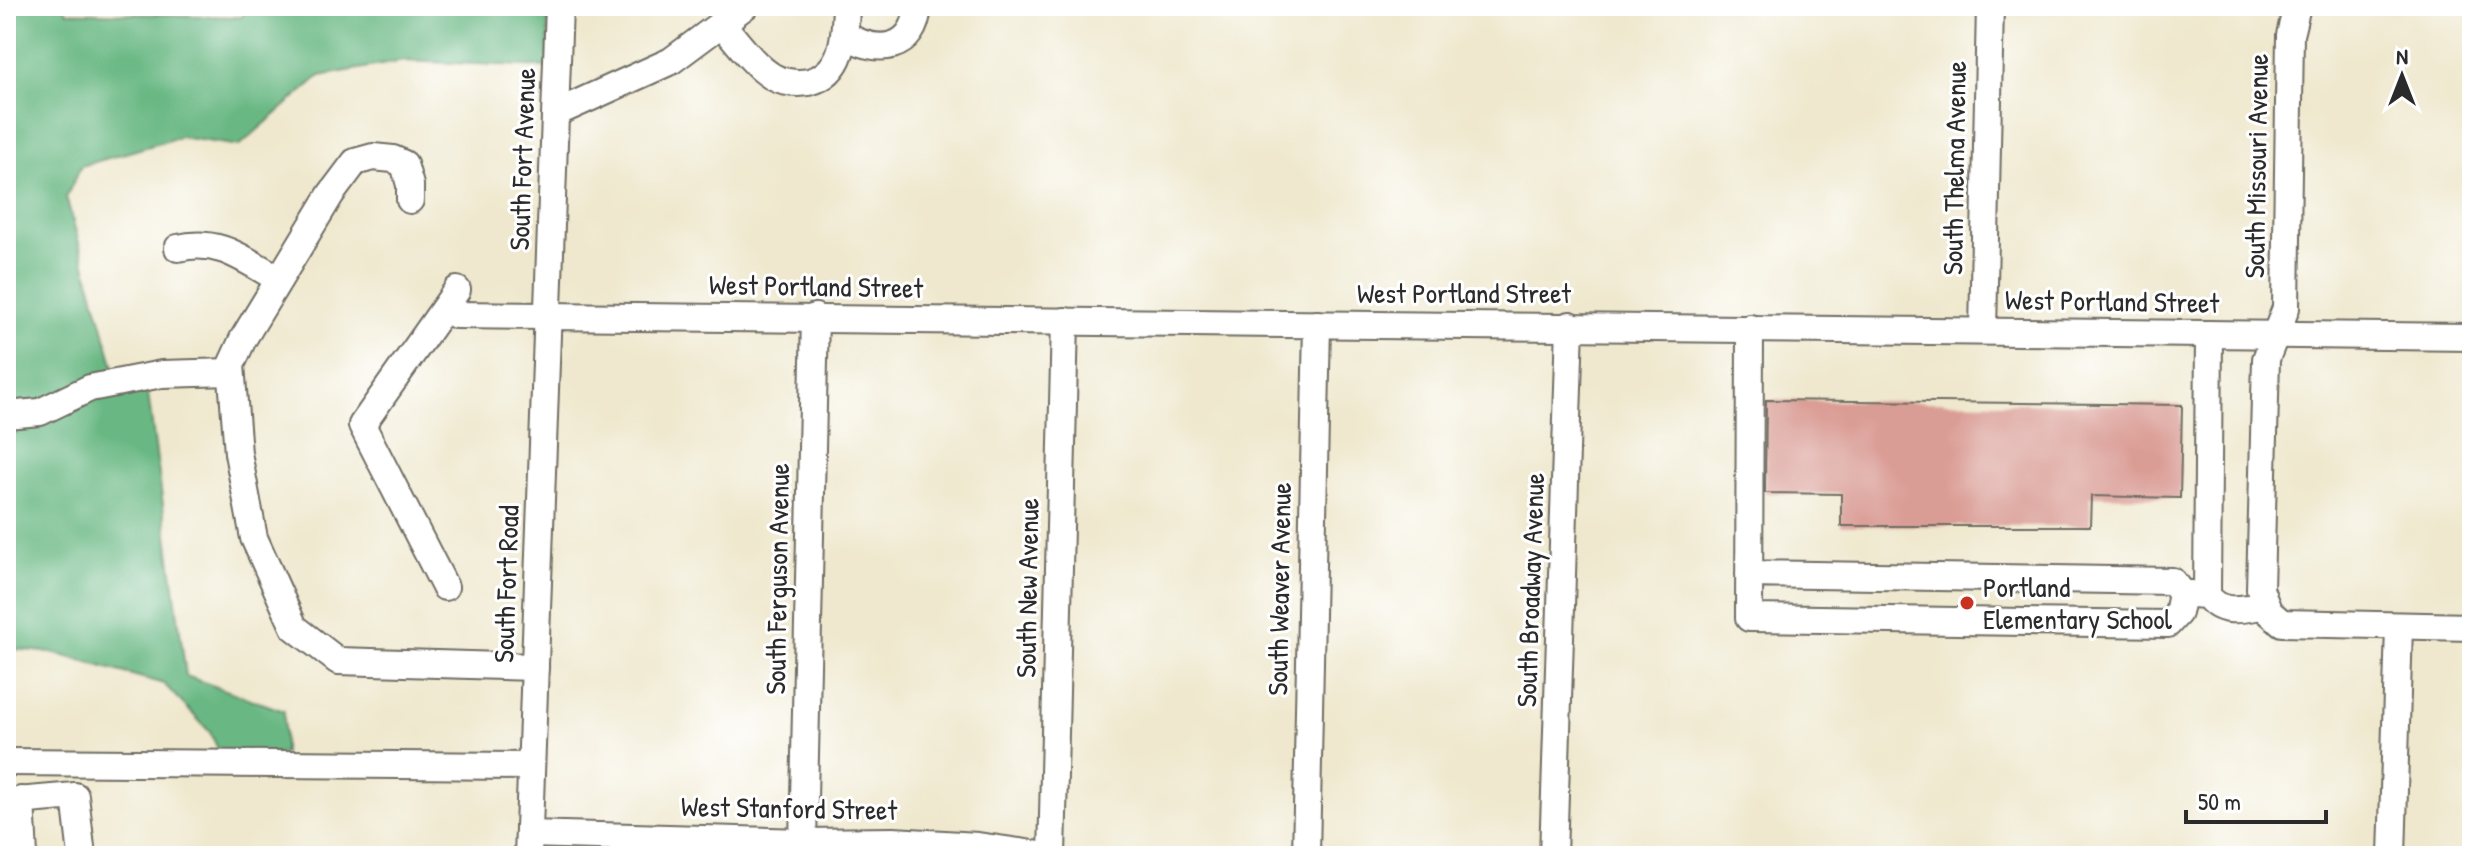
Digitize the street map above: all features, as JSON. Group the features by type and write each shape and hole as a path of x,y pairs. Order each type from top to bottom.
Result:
{"street":[{"name":"South Fort Avenue","path":"549,314 559,6"},
{"path":"556,113 671,61 745,6"},
{"path":"721,23 764,70 785,82 800,83 813,81 832,70 845,35 846,6"},
{"path":"845,35 867,47 894,45 915,25 918,6"},
{"name":"South Thelma Avenue","path":"1983,331 1990,6"},
{"name":"South Missouri Avenue","path":"2267,608 2260,589 2266,359 2286,308 2290,35 2297,6"},
{"path":"410,200 410,185 404,164 393,159 373,157 355,162 328,199 243,339 231,372 238,453 254,538 294,627 338,661 535,667"},
{"path":"178,248 191,245 222,247 279,279"},
{"name":"West Portland Street","path":"445,587 362,425 456,302 549,314 2472,337"},
{"name":"South Fort Road","path":"529,845 549,314"},
{"name":"South Ferguson Avenue","path":"803,842 815,317"},
{"name":"South New Avenue","path":"1050,856 1065,321"},
{"name":"South Weaver Avenue","path":"1306,856 1317,324"},
{"name":"South Broadway Avenue","path":"1553,856 1570,325"},
{"path":"1750,328 1749,618 2168,624 2174,621 2195,594 2209,334"},
{"path":"6,415 40,412 90,388 162,374 231,372"},
{"path":"1749,574 2172,581 2223,609 2267,608 2282,623 2472,627"},
{"path":"2392,856 2399,627"},
{"path":"6,762 531,766"},
{"path":"24,856 13,801 75,796 82,856"},
{"name":"West Stanford Street","path":"529,845 893,841 963,845 1050,856"}],"green space":[{"path":"6,6 66,6 66,12 242,17 248,6 548,6 548,67 403,61 320,76 239,146 180,137 81,166 66,197 115,371 148,394 186,676 284,711 284,754 219,751 210,732 164,684 54,653 6,648"}],"building":[{"path":"1766,400 2182,405 2180,498 2091,496 2090,526 1841,526 1841,494 1765,493"}],"place":[{"name":"Portland Elementary School","path":"1967,603"}]}
